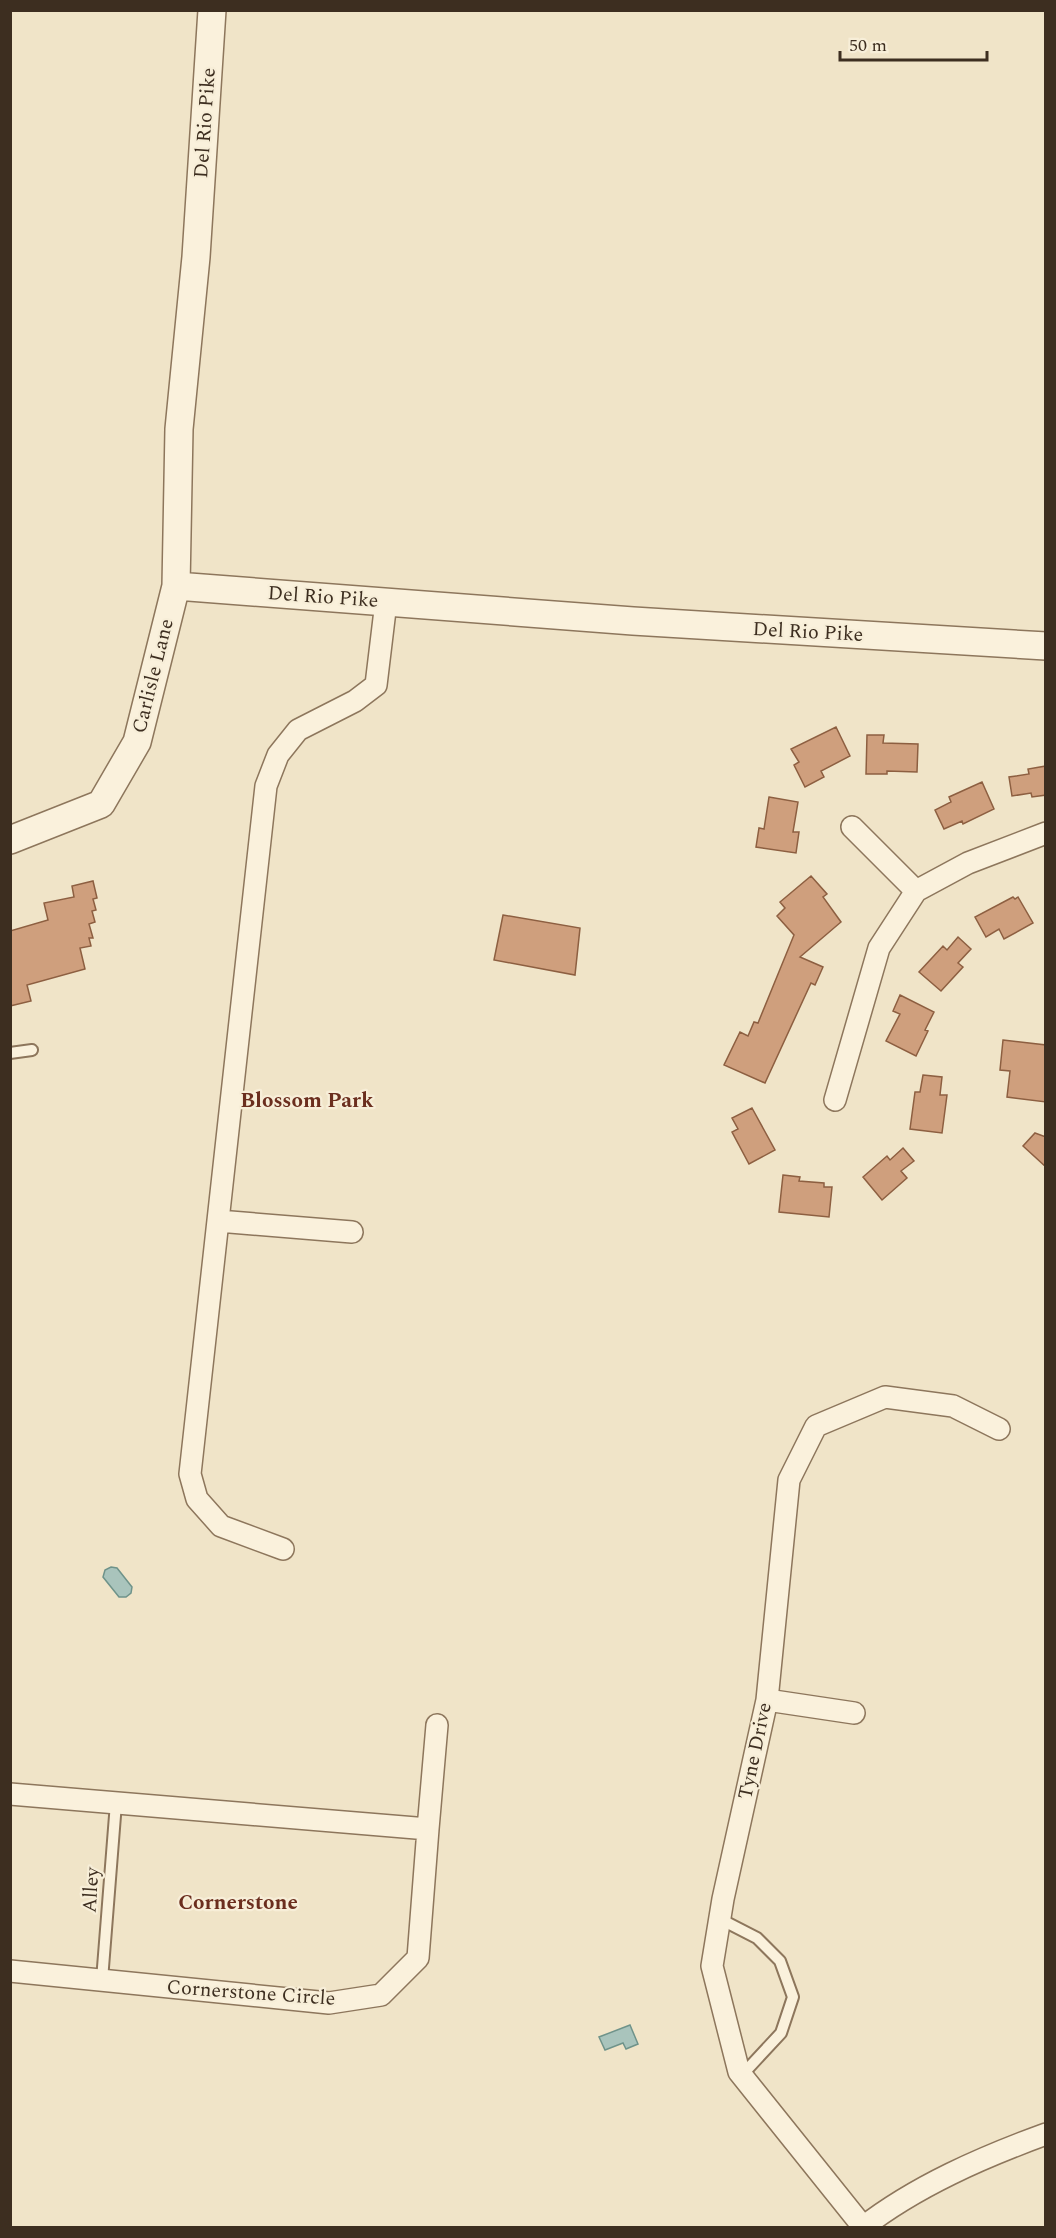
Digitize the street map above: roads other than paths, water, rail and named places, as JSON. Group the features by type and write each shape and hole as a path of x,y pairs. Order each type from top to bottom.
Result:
{"street":[{"name":"Del Rio Pike","path":"212,10 196,257 179,429 176,586 633,621 1046,646"},
{"name":"Carlisle Lane","path":"10,840 102,804 137,742 176,586"},
{"path":"283,1549 220,1526 197,1499 190,1474 266,786 278,755 298,730 355,701 376,685 386,602"},
{"path":"852,827 916,891"},
{"path":"835,1100 879,948 916,891 968,864 1046,833"},
{"path":"218,1221 352,1232"},
{"name":"Tyne Drive","path":"863,2227 739,2072 712,1966 767,1700 789,1480 816,1426 885,1397 953,1406 999,1429"},
{"path":"767,1700 854,1713"},
{"name":"Cornerstone Circle","path":"10,1971 330,2003 381,1995 418,1958 437,1725"},
{"path":"10,1794 428,1829"},
{"path":"863,2227 919,2191 999,2151 1046,2134"}],"lane":[{"path":"10,1053 32,1050"},
{"name":"Alley","path":"102,1980 116,1803"},
{"path":"720,1919 758,1938 780,1961 793,1997 781,2033 742,2075"}],"water":[{"path":"111,1567 117,1568 132,1587 131,1593 126,1597 119,1597 103,1577 105,1570"},
{"path":"630,2025 638,2044 626,2049 623,2043 605,2050 599,2037"}],"district":[{"name":"Blossom Park","path":"307,1101"},
{"name":"Cornerstone","path":"238,1903"}]}
